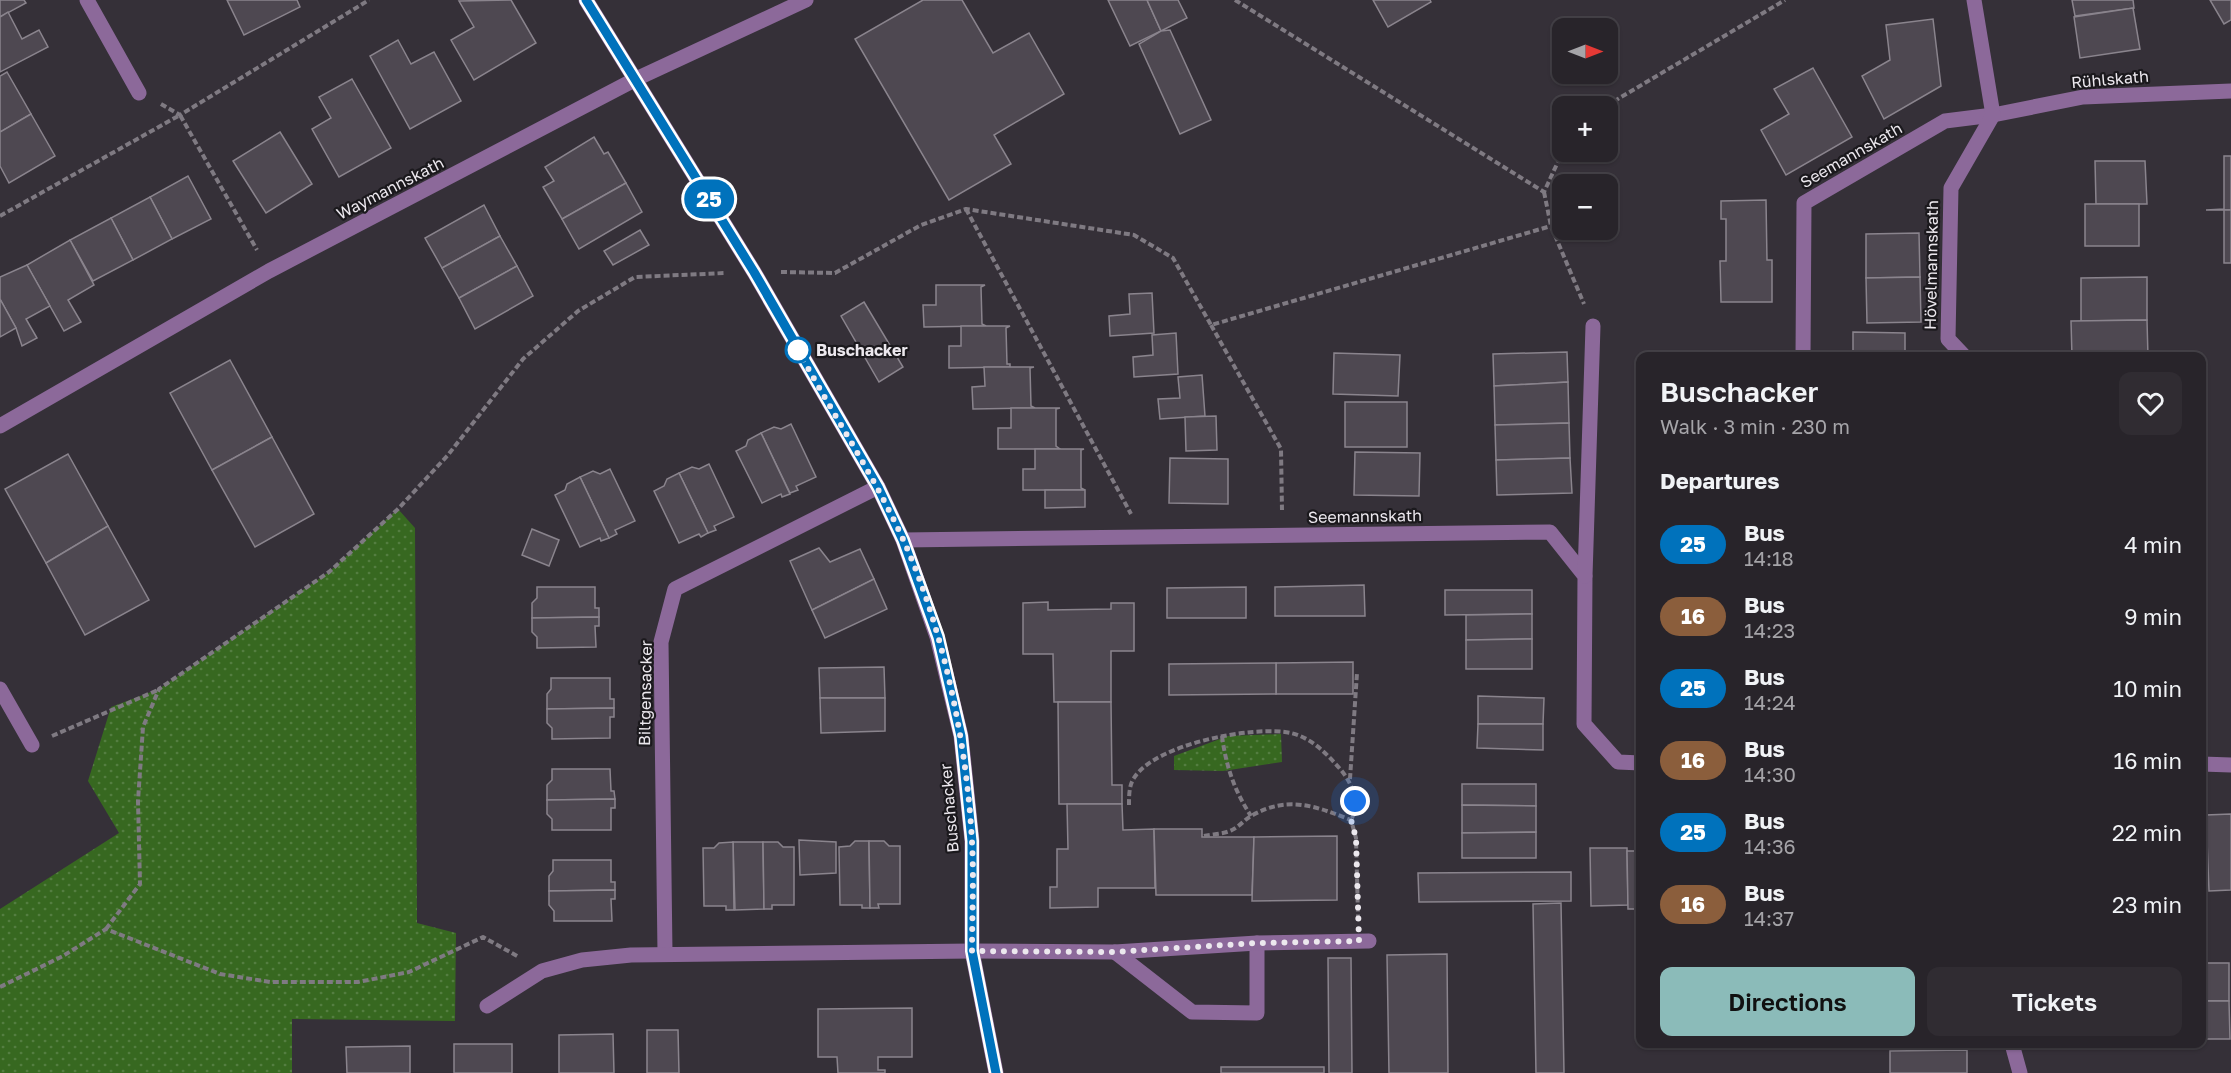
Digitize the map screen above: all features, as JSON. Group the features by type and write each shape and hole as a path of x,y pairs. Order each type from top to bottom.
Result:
{"street":[{"path":"87,0 139,93"},
{"name":"Buschacker","path":"586,0 754,272 878,487 903,540 938,637 961,736 972,841 972,951 996,1073"},
{"name":"Waymannskath","path":"0,426 269,271 636,79 806,0"},
{"path":"1974,0 1993,115"},
{"name":"Rühlskath","path":"1993,115 2083,97 2231,91"},
{"name":"Seemannskath","path":"1803,352 1804,203 1945,121 1993,115"},
{"name":"Hövelmannskath","path":"1960,352 1948,339 1951,188 1993,115"},
{"path":"1593,327 1585,576 1584,724 1618,762 1636,763"},
{"name":"Biltgensacker","path":"665,953 662,642 675,589 878,487"},
{"name":"Seemannskath","path":"903,540 1550,532 1585,576"},
{"path":"0,688 32,745"},
{"path":"2206,764 2231,765"},
{"path":"487,1006 542,971 582,960 665,953 1114,952 1257,943 1364,941"},
{"path":"1114,952 1192,1012 1257,1013 1257,943"},
{"path":"2013,1048 2020,1073"}],"path":[{"path":"0,216 180,115 369,0"},
{"path":"1235,0 1544,192"},
{"path":"1618,99 1785,0"},
{"path":"139,93 180,115 269,271"},
{"path":"1558,162 1544,192 1551,226 1593,327"},
{"path":"966,208 1144,537"},
{"path":"32,745 159,690 329,572 398,508 448,455 523,359 578,311 634,277 754,272 835,273 921,225 966,208 1134,235 1173,258 1281,449 1283,536"},
{"path":"1211,326 1551,226"},
{"path":"1357,673 1350,780 1356,811 1351,820 1356,838 1364,941"},
{"path":"0,987 63,956 106,929 140,884 138,801 143,727 159,690"},
{"path":"1129,805 1133,778 1155,759 1222,736 1273,730 1293,734 1310,741 1328,755 1350,780"},
{"path":"1222,736 1229,775 1251,816"},
{"path":"1204,836 1233,830 1251,816 1278,806 1305,804 1326,809 1351,820"},
{"path":"106,929 220,974 270,982 358,982 409,972 483,937 542,971"}],"green space":[{"path":"398,509 415,528 417,923 456,933 455,1021 292,1019 292,1073 0,1073 0,909 119,833 88,781 111,707 159,689 329,572"},
{"path":"1281,734 1282,762 1223,771 1174,770 1174,756 1228,736"}],"building":[{"path":"0,0 24,0 26,3 0,17"},
{"path":"227,0 297,0 300,7 244,35"},
{"path":"511,0 536,43 474,80 451,40 474,27 459,1"},
{"path":"923,0 962,0 993,53 1029,33 1064,94 994,135 1011,164 949,200 855,39"},
{"path":"1108,0 1147,0 1161,31 1130,46"},
{"path":"1147,0 1178,0 1187,18 1161,31"},
{"path":"1373,0 1430,0 1431,2 1388,27"},
{"path":"2072,0 2133,0 2134,8 2075,16"},
{"path":"2210,0 2231,0 2231,20 2224,24"},
{"path":"2133,8 2140,49 2080,58 2074,17"},
{"path":"8,12 22,39 39,30 48,47 0,72 0,17"},
{"path":"1933,19 1941,86 1884,119 1862,76 1890,60 1886,25"},
{"path":"1170,30 1211,120 1180,134 1139,44 1161,31"},
{"path":"398,40 411,64 434,52 461,101 410,129 370,56"},
{"path":"1813,68 1852,137 1786,175 1761,130 1789,114 1774,89"},
{"path":"7,72 31,114 0,132 0,76"},
{"path":"352,79 391,148 339,177 312,129 331,118 319,97"},
{"path":"31,114 55,156 9,183 0,166 0,132"},
{"path":"280,132 312,184 266,213 233,161"},
{"path":"594,137 604,154 608,152 626,183 562,219 543,187 554,181 545,167"},
{"path":"2224,156 2231,156 2231,210 2206,210 2224,209"},
{"path":"2095,161 2145,161 2147,204 2096,204"},
{"path":"188,176 211,219 172,239 150,197"},
{"path":"626,183 642,212 579,249 562,219"},
{"path":"150,197 172,239 133,260 111,218"},
{"path":"1766,200 1767,260 1772,260 1772,302 1721,302 1720,261 1726,261 1726,219 1721,219 1721,201"},
{"path":"2085,204 2139,204 2139,246 2085,246"},
{"path":"484,205 500,236 442,268 425,238"},
{"path":"2224,210 2231,210 2231,263 2224,263"},
{"path":"111,218 133,260 93,281 70,240"},
{"path":"640,230 649,245 613,265 604,251"},
{"path":"1919,233 1920,277 1866,278 1866,234"},
{"path":"500,236 517,266 459,298 442,268"},
{"path":"70,240 94,285 68,300 81,322 64,331 27,265"},
{"path":"27,265 50,306 26,319 37,338 22,346 16,328 0,299 0,277"},
{"path":"517,266 533,296 475,329 459,298"},
{"path":"1920,277 1921,322 1867,323 1866,278"},
{"path":"2147,277 2147,320 2081,321 2081,278"},
{"path":"936,285 985,285 981,287 982,324 986,326 924,327 923,305 936,305"},
{"path":"1152,293 1154,333 1110,336 1109,316 1130,314 1129,294"},
{"path":"0,299 16,328 0,337"},
{"path":"864,302 903,367 879,382 841,316"},
{"path":"2147,320 2148,352 2072,352 2071,321"},
{"path":"961,326 1010,326 1006,328 1007,364 1010,364 1010,367 949,368 949,346 961,346"},
{"path":"1853,332 1905,333 1905,352 1853,352"},
{"path":"1176,333 1178,374 1134,377 1133,357 1153,355 1152,335"},
{"path":"1567,352 1568,382 1494,386 1493,354"},
{"path":"1334,353 1400,355 1398,396 1333,394"},
{"path":"230,360 272,437 212,470 170,393"},
{"path":"984,367 1034,367 1030,368 1031,406 1035,408 973,409 972,387 985,386"},
{"path":"1202,375 1205,416 1160,419 1158,399 1180,398 1178,377"},
{"path":"1568,382 1569,423 1495,425 1494,386"},
{"path":"1345,402 1407,402 1407,447 1345,447"},
{"path":"1011,408 1060,408 1056,409 1056,446 1060,449 998,449 998,428 1011,428"},
{"path":"1216,416 1217,450 1186,451 1185,417"},
{"path":"1569,423 1570,458 1496,460 1495,425"},
{"path":"791,424 816,477 796,486 798,490 790,493 761,433 774,427 781,429"},
{"path":"761,433 790,494 782,497 781,494 762,503 736,451 746,446 748,440"},
{"path":"272,437 314,514 255,547 212,470"},
{"path":"1035,449 1084,449 1081,450 1081,488 1085,490 1023,490 1023,469 1035,469"},
{"path":"1355,452 1420,453 1419,496 1354,495"},
{"path":"68,454 108,526 46,563 5,489"},
{"path":"1170,458 1228,459 1228,504 1169,503"},
{"path":"1570,458 1572,493 1497,495 1496,460"},
{"path":"709,464 734,517 714,526 716,530 708,533 679,473 692,467 699,469"},
{"path":"610,469 635,521 615,530 617,534 609,538 580,477 593,471 600,474"},
{"path":"679,473 708,533 701,537 699,534 679,543 654,491 664,486 667,479"},
{"path":"580,477 609,538 601,541 600,538 580,547 555,495 565,490 567,484"},
{"path":"1045,490 1085,490 1085,507 1045,508"},
{"path":"108,526 149,600 85,635 46,563"},
{"path":"532,529 559,540 549,566 522,555"},
{"path":"819,548 830,562 860,549 874,579 812,610 790,561"},
{"path":"874,579 887,609 825,638 812,610"},
{"path":"1364,585 1365,616 1275,616 1275,587"},
{"path":"537,587 595,587 595,608 599,608 599,617 532,618 532,603 537,598"},
{"path":"1246,587 1246,618 1167,618 1167,588"},
{"path":"1445,590 1532,590 1532,614 1445,615"},
{"path":"1048,602 1048,610 1111,609 1111,603 1134,603 1134,651 1111,651 1111,702 1054,702 1053,654 1023,654 1023,603"},
{"path":"1532,614 1532,639 1466,640 1466,615"},
{"path":"599,617 599,626 595,626 596,647 537,648 537,637 532,632 532,618"},
{"path":"1532,639 1532,669 1466,669 1466,640"},
{"path":"1353,662 1353,694 1276,694 1276,663"},
{"path":"1276,663 1276,694 1169,695 1169,664"},
{"path":"884,667 885,698 820,698 819,668"},
{"path":"551,678 610,678 610,699 614,699 614,708 547,709 547,694 551,689"},
{"path":"1478,696 1544,698 1543,724 1478,724"},
{"path":"820,698 885,698 885,731 821,733"},
{"path":"1058,702 1111,702 1112,785 1122,785 1122,804 1059,804"},
{"path":"614,708 614,717 610,717 610,738 552,739 552,728 547,723 547,709"},
{"path":"1478,724 1543,724 1543,750 1477,748"},
{"path":"552,769 610,769 611,791 614,791 615,799 547,800 547,785 552,780"},
{"path":"1462,784 1536,784 1536,806 1462,805"},
{"path":"615,799 615,808 611,808 611,830 552,830 552,819 547,814 547,800"},
{"path":"1067,804 1122,804 1123,830 1154,829 1155,888 1098,888 1098,907 1050,908 1050,887 1057,887 1057,849 1068,849"},
{"path":"1462,805 1536,806 1536,832 1462,833"},
{"path":"2231,814 2231,890 2209,891 2206,815"},
{"path":"1154,829 1202,829 1202,837 1254,837 1252,895 1156,895"},
{"path":"1536,832 1536,858 1462,858 1462,833"},
{"path":"1337,836 1337,900 1252,901 1254,837"},
{"path":"799,840 836,842 836,873 800,875"},
{"path":"855,841 869,841 870,908 862,908 862,905 840,905 839,847 850,846"},
{"path":"869,841 884,841 889,846 900,846 900,904 878,904 879,908 870,908"},
{"path":"733,842 763,842 764,909 735,910"},
{"path":"733,842 734,910 726,910 726,906 704,906 703,848 714,848 719,843"},
{"path":"763,842 778,842 783,847 794,847 794,905 772,905 772,909 764,909"},
{"path":"1590,848 1627,848 1628,905 1591,906"},
{"path":"1627,851 1636,851 1636,909 1628,909"},
{"path":"553,860 611,860 611,882 615,882 615,890 549,891 549,876 553,871"},
{"path":"1571,872 1571,901 1419,902 1418,873"},
{"path":"615,890 615,899 611,899 612,921 554,921 554,911 549,905 549,891"},
{"path":"1561,903 1564,1073 1536,1073 1533,904"},
{"path":"1447,954 1448,1073 1389,1073 1387,955"},
{"path":"1328,958 1351,958 1352,1073 1329,1073"},
{"path":"2206,963 2229,963 2229,1001 2206,1001"},
{"path":"2206,1001 2229,1001 2230,1039 2206,1039"},
{"path":"912,1008 912,1057 878,1057 878,1070 885,1070 885,1073 838,1073 837,1057 818,1057 818,1009"},
{"path":"647,1030 678,1030 679,1073 647,1073"},
{"path":"613,1034 614,1073 559,1073 559,1035"},
{"path":"454,1044 512,1044 512,1073 454,1073"},
{"path":"410,1046 410,1073 347,1073 346,1047"},
{"path":"1967,1050 1967,1073 1890,1073 1890,1051"},
{"path":"1221,1067 1324,1067 1324,1073 1221,1073"}],"bus line":[{"name":"25","path":"586,0 754,272 878,487 903,540 938,637 961,736 972,841 972,951 996,1073"}],"place":[{"name":"Buschacker","path":"798,350"}],"route":[{"path":"798,350 878,487 903,540 938,637 961,736 972,841 972,951 1114,952 1257,943 1359,941 1356,838 1351,820 1356,811 1355,801"}]}
